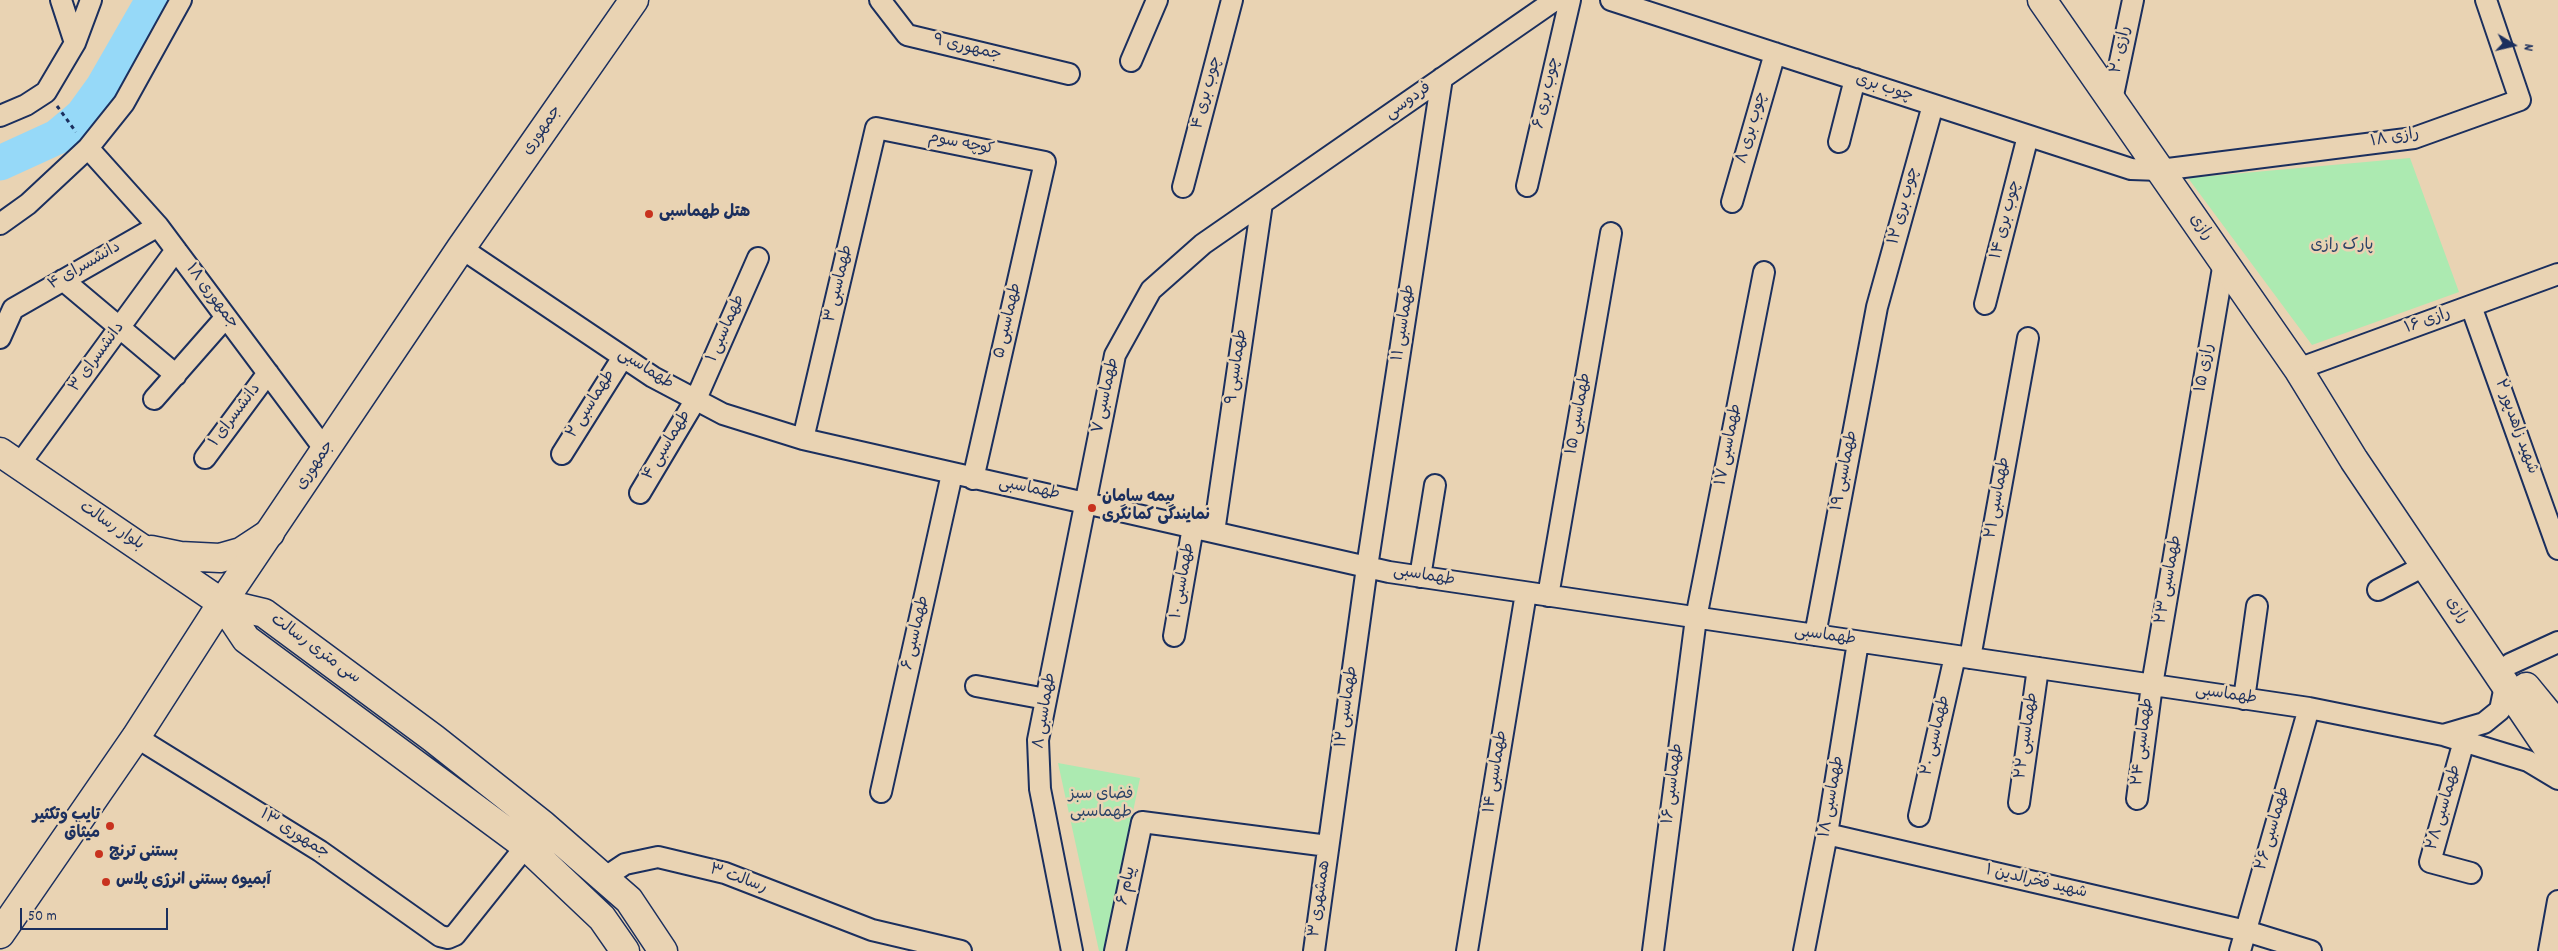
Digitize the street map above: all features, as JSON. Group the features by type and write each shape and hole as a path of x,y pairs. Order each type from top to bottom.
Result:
{"main road":[{"name":"جمهوری","path":"0,934 136,738 222,603 461,248 634,0"},
{"name":"رازی","path":"2042,0 2298,369 2354,460 2426,565 2507,675 2558,726"},
{"name":"بلوار رسالت","path":"10,459 222,603"},
{"name":"رازی","path":"2354,460 2427,548 2507,675 2558,763"},
{"path":"143,549 180,556 220,558 241,552 270,533"},
{"name":"سی متری رسالت","path":"222,603 246,639 526,846 602,918 625,951"},
{"name":"سی متری رسالت","path":"222,603 264,613 433,738 543,824 629,900 663,951"}],"street":[{"path":"61,0 75,43"},
{"path":"0,116 26,105 46,92 75,43 91,0"},
{"path":"0,224 28,204 88,148 124,103 182,0"},
{"name":"۹ جمهوری","path":"880,0 907,35 1069,74"},
{"path":"1131,61 1158,0"},
{"name":"۴ چوب بری","path":"1183,186 1232,0"},
{"name":"فردوسی","path":"1262,203 1555,0"},
{"name":"۶ چوب بری","path":"1527,186 1570,0"},
{"name":"چوب بری","path":"1611,0 2131,169 2160,170"},
{"name":"رازی ۲۰","path":"2112,100 2133,0"},
{"name":"رازی ۱۸","path":"2160,170 2414,138 2520,100 2486,0"},
{"name":"۸ چوب بری","path":"1732,202 1775,53"},
{"name":"۱۱ طهماسبی","path":"1367,567 1442,78"},
{"path":"1839,142 1855,79"},
{"name":"۱۲ چوب بری","path":"1877,307 1933,105"},
{"name":"کوچه سوم","path":"876,128 1046,162"},
{"name":"۳ طهماسبی","path":"803,439 876,128"},
{"name":"۱۴ چوب بری","path":"1985,304 2028,136"},
{"name":"جمهوری ۱۸","path":"88,148 158,226 326,451"},
{"name":"۵ طهماسبی","path":"973,479 1046,162"},
{"name":"۷ طهماسبی","path":"1085,502 1115,355 1151,290 1203,244 1262,203"},
{"name":"۹ طهماسبی","path":"1214,532 1262,203"},
{"name":"۴ دانشسرای","path":"0,338 13,309 158,226"},
{"name":"۱۵ طهماسبی","path":"1548,596 1611,233"},
{"name":"طهماسبی","path":"461,248 653,377 723,414 803,439 973,479 1085,502 1367,567 1420,577 2309,708 2443,735 2528,761 2558,779"},
{"name":"۳ دانشسرای","path":"10,459 119,328 176,250"},
{"name":"۱ طهماسبی","path":"696,399 758,258"},
{"name":"۱۵ رازی","path":"2188,474 2224,262"},
{"name":"۱۷ طهماسبی","path":"1696,618 1764,272"},
{"name":"رازی ۱۶","path":"2298,369 2558,274"},
{"path":"63,280 176,375"},
{"name":"۲ شهید زاهدپور","path":"2471,306 2558,549"},
{"name":"۱۹ طهماسبی","path":"1815,636 1877,307"},
{"path":"154,399 226,317"},
{"name":"۲۱ طهماسبی","path":"1962,657 2028,338"},
{"name":"۲ طهماسبی","path":"562,454 623,356"},
{"name":"۱ دانشسرای","path":"205,458 268,374"},
{"name":"۴ طهماسبی","path":"640,493 696,399"},
{"name":"۶ طهماسبی","path":"881,792 952,474"},
{"name":"۲۳ طهماسبی","path":"2152,685 2188,474"},
{"path":"1420,577 1435,485"},
{"name":"۸ طهماسبی","path":"1072,951 1040,789 1038,740 1085,502"},
{"name":"۱۰ طهماسبی","path":"1174,636 1193,527"},
{"path":"2378,590 2426,565"},
{"name":"۱۲ طهماسبی","path":"1328,846 1367,567"},
{"name":"۱۴ طهماسبی","path":"1467,951 1526,593"},
{"path":"2244,699 2257,606"},
{"name":"۱۶ طهماسبی","path":"1652,951 1696,618"},
{"name":"۱۸ طهماسبی","path":"1804,951 1827,834 1858,642"},
{"path":"2507,675 2558,642"},
{"name":"۲۰ طهماسبی","path":"1919,816 1962,657"},
{"name":"۲۲ طهماسبی","path":"2019,803 2038,668"},
{"name":"طهماسبی","path":"2443,735 2484,723 2500,710 2507,675"},
{"name":"۲۴ طهماسبی","path":"2137,799 2152,685"},
{"path":"976,686 1046,699"},
{"name":"۲۶ طهماسبی","path":"2240,951 2309,708"},
{"name":"۱۳ جمهوری","path":"136,738 320,852 440,936 448,938 455,935 526,846"},
{"name":"۲۸ طهماسبی","path":"2464,741 2430,862 2471,873"},
{"name":"۶ پیام","path":"1115,951 1142,822 1328,846"},
{"name":"۱ شهید فخرالدین","path":"1827,834 2246,931 2311,951"},
{"name":"۳ همشهری","path":"1314,951 1328,846"},
{"name":"۳ رسالت","path":"604,878 625,864 658,857 725,873 872,930 961,951"},
{"path":"2549,951 2558,901"}],"path":[{"path":"46,92 88,148"}],"green space":[{"name":"پارک رازی","path":"2410,158 2459,292 2312,345 2188,178"},
{"name":"فضای سبز طهماسبی","path":"1058,763 1140,778 1104,951 1099,951"}],"waterway":[{"path":"0,163 57,137 82,116 103,87 153,0"}],"place":[{"name":"هتل طهماسبی","path":"649,214"},
{"name":"بیمه سامان نمایندگی کمانگری","path":"1092,508"},
{"name":"تایپ وتکثیر میثاق","path":"110,826"},
{"name":"بستنی ترنج","path":"99,854"},
{"name":"آبمیوه بستنی انرژی پلاس","path":"106,882"}]}
